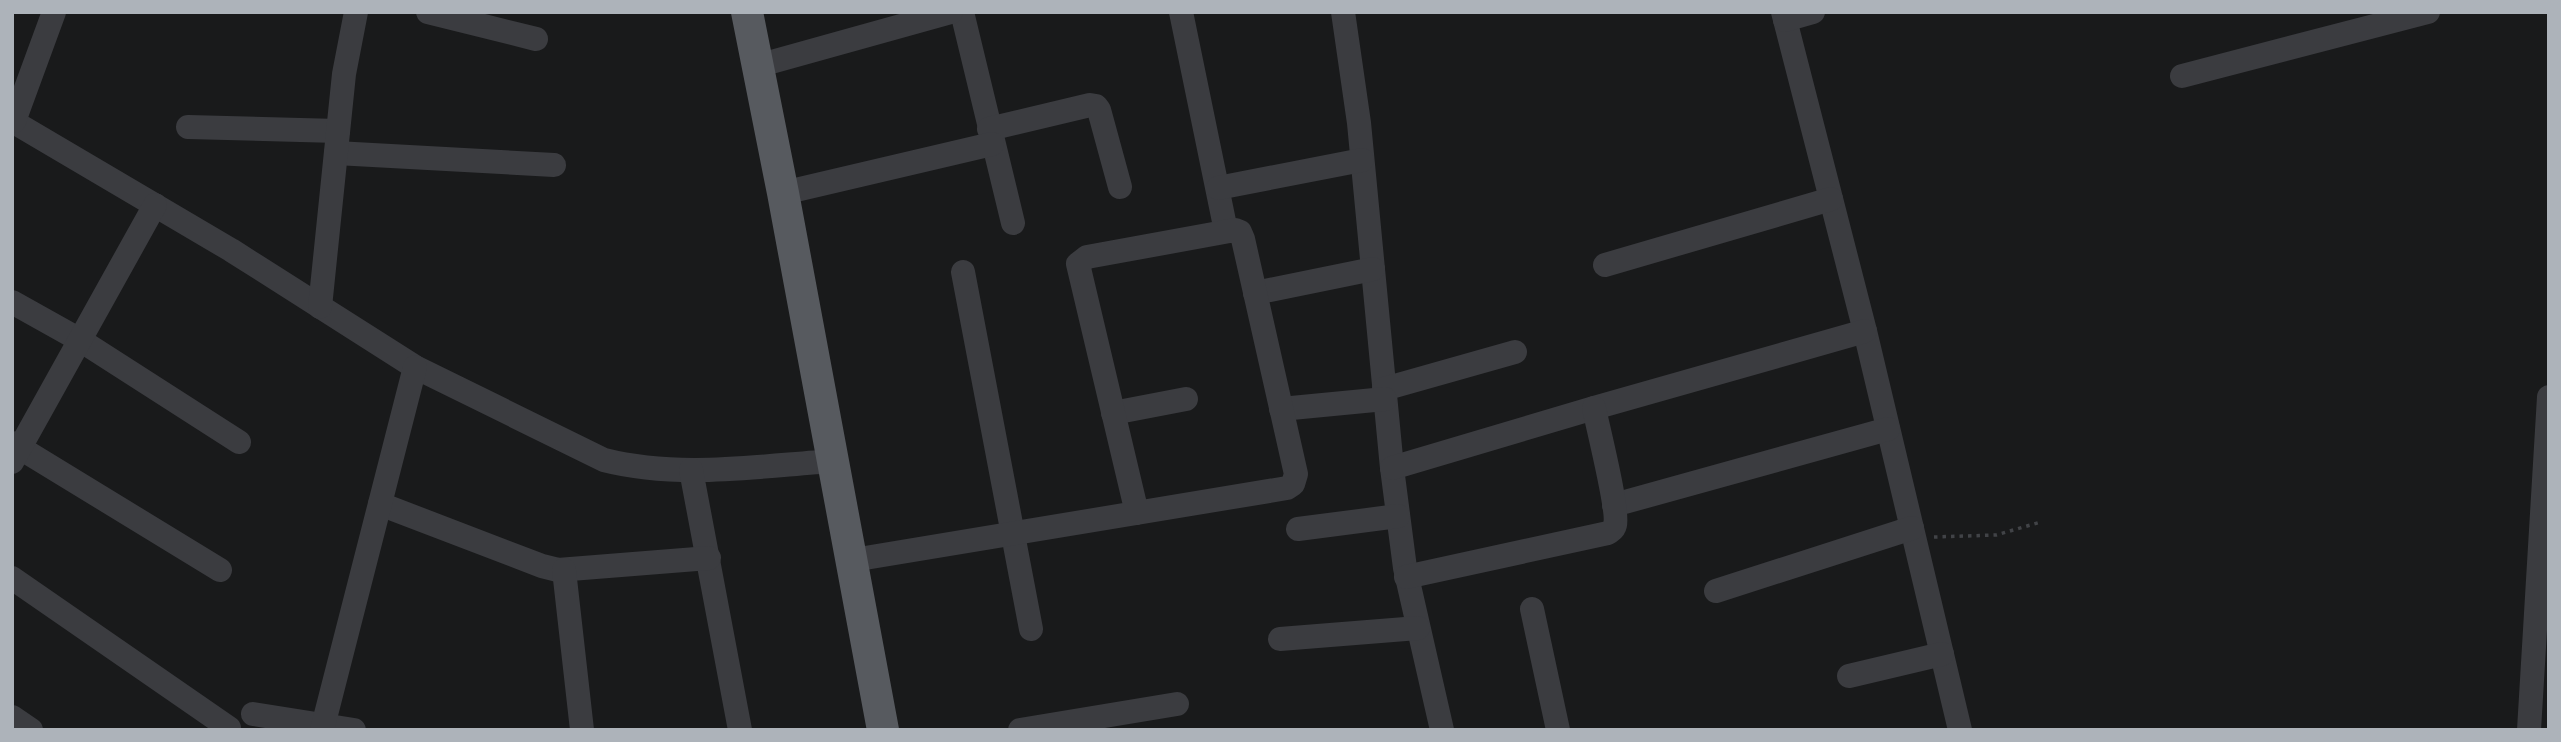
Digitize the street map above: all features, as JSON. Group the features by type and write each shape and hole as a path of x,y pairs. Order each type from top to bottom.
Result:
{"main road":[{"path":"747,12 853,560 883,730"}],"street":[{"path":"54,12 13,121 231,250 415,367 604,460 653,469 691,470 834,461"},
{"path":"320,307 344,74 356,12"},
{"path":"428,12 536,39"},
{"path":"757,66 951,12"},
{"path":"962,12 990,137 1013,223"},
{"path":"1181,12 1226,231"},
{"path":"1343,12 1362,160 1392,468 1406,577 1442,730"},
{"path":"1813,12 1784,16 1865,331 1960,730"},
{"path":"2182,76 2428,12"},
{"path":"783,193 990,137 1090,105 1100,110 1120,187"},
{"path":"188,127 554,165"},
{"path":"1218,188 1362,160"},
{"path":"1605,265 1831,199"},
{"path":"155,205 15,451 220,570"},
{"path":"853,560 1012,533 1137,513 1287,488 1293,484 1296,474 1243,239 1240,232 1235,230 1087,257 1078,264 1137,513"},
{"path":"1255,293 1373,269"},
{"path":"963,272 1031,629"},
{"path":"12,302 80,340 239,442"},
{"path":"1392,468 1865,331"},
{"path":"1281,409 1385,394 1515,352"},
{"path":"323,727 415,367"},
{"path":"2529,730 2549,397"},
{"path":"1113,413 1186,399"},
{"path":"1406,577 1608,533 1616,524 1614,505 1594,408"},
{"path":"1614,505 1888,429"},
{"path":"691,470 740,730"},
{"path":"380,504 542,566 564,570 709,558"},
{"path":"1298,529 1398,516"},
{"path":"1716,591 1913,532"},
{"path":"564,570 582,730"},
{"path":"12,578 229,728"},
{"path":"1532,609 1558,730"},
{"path":"1280,639 1418,628"},
{"path":"1849,676 1942,654"},
{"path":"1020,730 1082,725 1177,704"},
{"path":"253,714 354,730"},
{"path":"12,716 32,730"}],"path":[{"path":"1913,532 1986,536 2041,522"}]}
